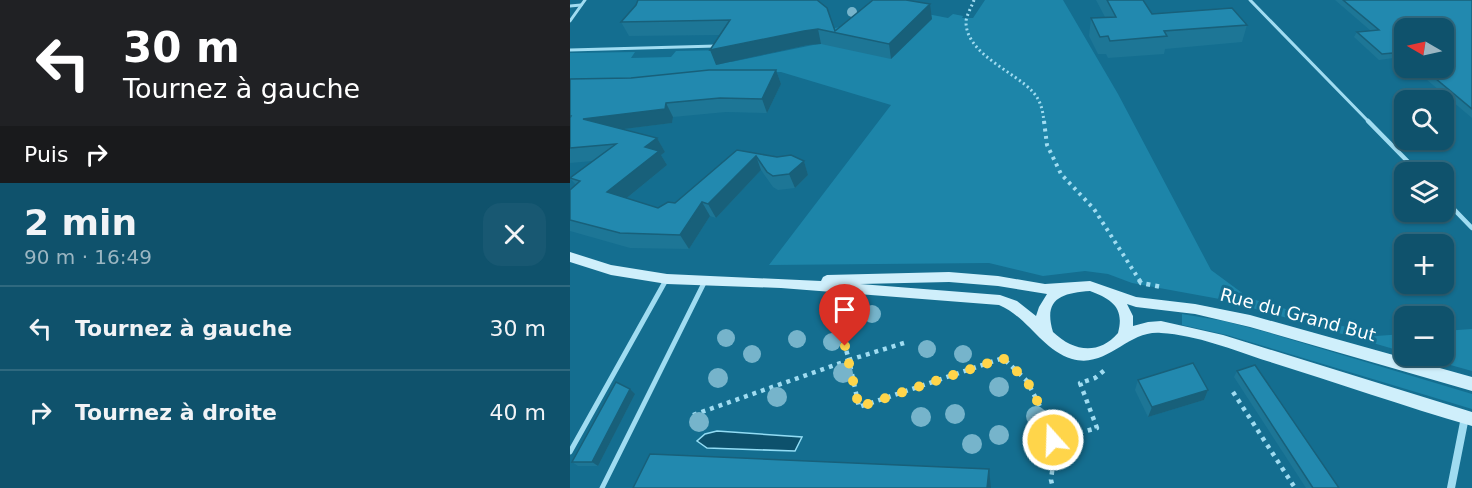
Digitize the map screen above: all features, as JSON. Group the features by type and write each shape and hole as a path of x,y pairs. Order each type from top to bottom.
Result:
{"main road":[{"name":"Rue du Grand But","path":"570,257 611,270 667,279 781,283 1000,300 1028,314 1066,350 1085,355 1104,352 1138,329 1148,327 1185,332 1469,418"},
{"name":"Rue du Grand But","path":"781,283 885,278 949,278 998,280 1045,290 1090,286 1136,302 1250,321 1472,384"},
{"path":"1048,335 1043,321 1045,306 1054,295 1068,288"},
{"path":"1111,295 1122,306 1126,315 1127,325 1122,339"}],"street":[{"path":"1450,488 1469,418"}],"lane":[{"path":"570,21 585,0"},
{"path":"1250,0 1408,162"},
{"path":"570,6 581,6"},
{"path":"570,50 716,46"},
{"path":"1454,209 1472,228"},
{"path":"570,452 667,279"},
{"path":"602,488 705,281"}],"path":[{"path":"974,0 966,22 971,39 982,53 1033,92 1042,106 1047,145 1061,174 1094,209 1141,283 1166,288 1164,305"},
{"path":"693,416 849,360 904,343"},
{"path":"845,346 859,407 1003,358 1027,381 1051,428 1055,448 1050,480 1053,488"},
{"path":"1053,440 1097,428 1080,383 1095,378 1113,364"},
{"path":"1233,392 1295,488"}],"shaded area":[{"path":"985,0 1063,0 1118,94 1211,270 1249,298 1376,336 1394,335 1394,349 1225,300 1132,283 1108,274 1085,271 1043,276 989,263 769,265 891,105 781,72 570,84 570,53 635,52 631,58 671,57 676,51 726,50 731,62 818,44 826,40 835,28 917,12 948,18 953,14 963,16 962,18 973,18"},
{"path":"1182,314 1224,321 1266,332 1472,394 1472,409 1227,335 1182,325"},
{"path":"1472,329 1472,371 1454,366 1454,330"},
{"path":"717,431 802,437 795,451 707,448 697,441 705,434"}],"building":[{"path":"638,0 817,0 827,8 835,31 873,0 906,0 930,4 889,44 818,29 710,50 730,20 621,22"},
{"path":"1107,0 1143,0 1152,14 1232,8 1247,25 1164,31 1167,36 1110,41 1108,36 1100,37 1091,18 1116,17"},
{"path":"1343,0 1472,0 1472,109 1454,94 1454,90 1449,90 1435,78 1454,78 1454,18 1394,18 1394,53 1382,54 1357,32 1379,30"},
{"path":"709,70 776,70 762,99 720,98 666,103 665,109 583,119 657,138 645,147 659,151 607,192 658,208 668,202 675,203 737,150 777,157 791,155 804,161 789,174 773,176 767,172 756,156 708,204 702,202 680,235 620,233 570,220 570,190 580,181 570,178 616,144 570,148 570,79 631,78"},
{"path":"1193,363 1208,390 1152,407 1138,380"},
{"path":"1255,365 1339,488 1313,488 1237,371"},
{"path":"616,382 630,389 592,462 572,462"},
{"path":"650,454 989,469 987,488 633,488"}],"route":[{"path":"845,346 859,407 1003,358 1027,381 1051,428 1053,440"}]}
